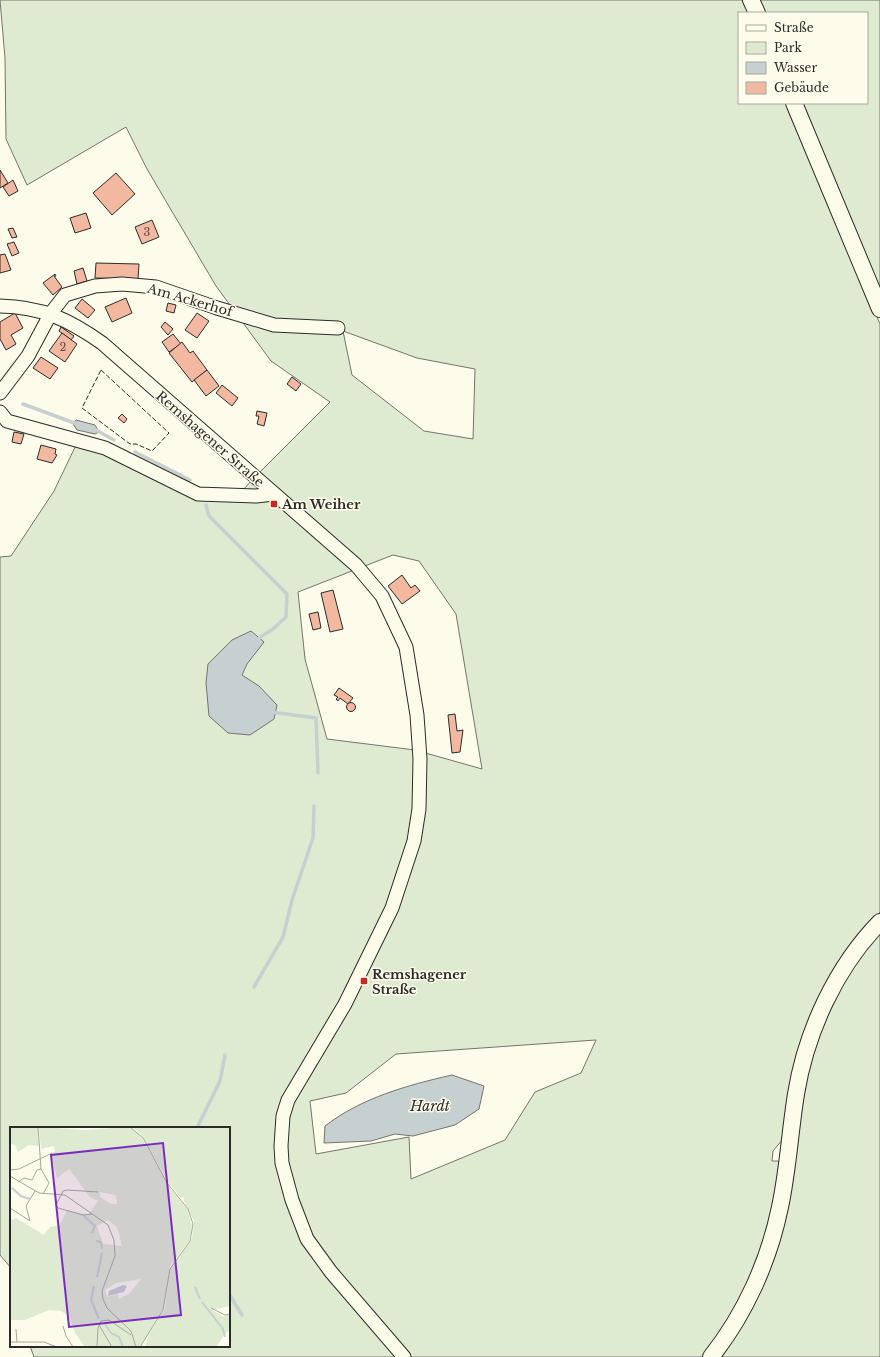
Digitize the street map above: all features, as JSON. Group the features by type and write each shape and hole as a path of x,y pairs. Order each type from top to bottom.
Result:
{"main road":[{"path":"751,0 757,12"},
{"path":"794,104 880,309"},
{"path":"711,1357 722,1343 747,1302 767,1255 780,1207 796,1093 806,1051 820,1015 848,961 880,922"}],"street":[{"name":"Am Ackerhof","path":"51,313 65,295 96,286 122,284 156,287 217,308 274,325 338,328"},
{"name":"Remshagener Straße","path":"0,306 21,306 51,313 77,326 102,343 356,565 382,596 406,647 417,715 420,758 419,809 414,841 392,908 345,1004 288,1100 281,1132 282,1163 292,1200 307,1239 331,1272 404,1357"},
{"path":"0,393 28,356 51,313"},
{"path":"0,412 7,421 105,448 198,494 256,496 273,494"}],"green space":[{"path":"0,0 744,0 749,12 738,12 738,104 787,104 880,324 880,912 864,929 838,966 783,1139 773,1151 772,1161 778,1161 781,1165 761,1249 738,1305 704,1357 34,1357 30,1347 230,1347 230,1127 10,1127 10,1267 0,1255 0,557 11,556 54,491 77,443 103,450 196,497 235,499 330,402 271,361 216,286 147,169 126,127 27,185 6,139 5,58","holes":["343,331 417,358 475,369 473,439 424,431 352,375","393,555 419,561 456,614 482,769 415,750 327,739 305,659 298,592","596,1040 581,1073 535,1092 505,1140 411,1179 409,1137 316,1154 310,1101 346,1093 396,1054"]},
{"path":"758,0 880,0 880,290 802,104 868,104 868,12 764,12"},
{"path":"880,933 880,1357 720,1357 741,1325 813,1052 819,1035 840,989 868,947"}],"water":[{"path":"76,420 95,425 99,432 95,434 77,430 73,424"},
{"path":"251,631 264,642 247,664 242,675 259,686 277,705 274,719 250,735 228,733 209,716 206,683 208,664 232,640"},
{"name":"Hardt","path":"452,1075 484,1086 479,1109 455,1125 413,1136 395,1134 371,1141 324,1143 325,1126 339,1116 369,1100 402,1088"}],"building":[{"path":"0,170 8,183 0,188"},
{"path":"116,173 135,194 112,215 93,193"},
{"path":"13,180 18,191 9,196 3,187"},
{"path":"86,213 91,228 75,233 70,218"},
{"path":"152,220 159,237 142,244 135,227"},
{"path":"13,228 17,237 12,238 8,229"},
{"path":"14,242 19,253 12,256 7,244"},
{"path":"5,254 11,270 0,273 0,255"},
{"path":"96,263 139,264 138,279 95,278"},
{"path":"83,268 87,281 77,284 74,271"},
{"path":"55,274 56,276 54,276 62,287 53,295 43,283"},
{"path":"126,298 132,313 112,322 105,307"},
{"path":"82,299 95,310 88,318 75,308"},
{"path":"168,303 176,305 174,313 166,311"},
{"path":"15,313 23,328 11,335 16,344 6,350 0,339 0,322"},
{"path":"197,313 209,321 197,338 185,330"},
{"path":"165,322 173,329 168,335 161,327"},
{"path":"61,327 74,336 71,340 59,331"},
{"path":"62,333 77,344 65,362 49,351"},
{"path":"173,334 181,344 169,352 162,342"},
{"path":"182,342 190,353 193,351 207,370 192,382 169,353"},
{"path":"41,357 58,368 50,379 33,368"},
{"path":"207,370 219,386 206,396 194,380"},
{"path":"292,377 301,384 296,391 287,384"},
{"path":"222,385 238,398 232,406 216,393"},
{"path":"257,411 267,413 264,426 257,424 259,416 256,416"},
{"path":"122,414 127,419 124,423 118,418"},
{"path":"14,432 24,434 21,444 12,442"},
{"path":"41,445 56,449 55,454 57,455 52,463 37,459"},
{"path":"402,575 411,588 415,585 420,591 402,604 388,586"},
{"path":"333,590 343,629 330,632 321,593"},
{"path":"318,612 321,628 313,630 309,614"},
{"path":"339,688 353,698 348,704 340,698 338,701 336,699 338,697 334,695"},
{"path":"349,703 353,703 355,707 353,711 349,711 347,709 347,705"},
{"path":"455,714 457,731 463,730 460,752 452,753 448,715"}],"waterway":[{"path":"23,404 77,424"},
{"path":"96,430 114,440"},
{"path":"135,452 190,480"},
{"path":"206,505 209,516 287,594 286,617 273,629 256,640"},
{"path":"271,712 316,718 318,773"},
{"path":"254,987 283,937 292,900 313,838 314,806"},
{"path":"197,1127 220,1081 225,1055"},
{"path":"230,1296 242,1315"}],"fence":[{"path":"101,370 169,433 152,451 136,444 130,444 82,408 101,370"}],"place":[{"name":"Am Weiher","path":"274,504"},
{"name":"Remshagener Straße","path":"364,981"}]}
